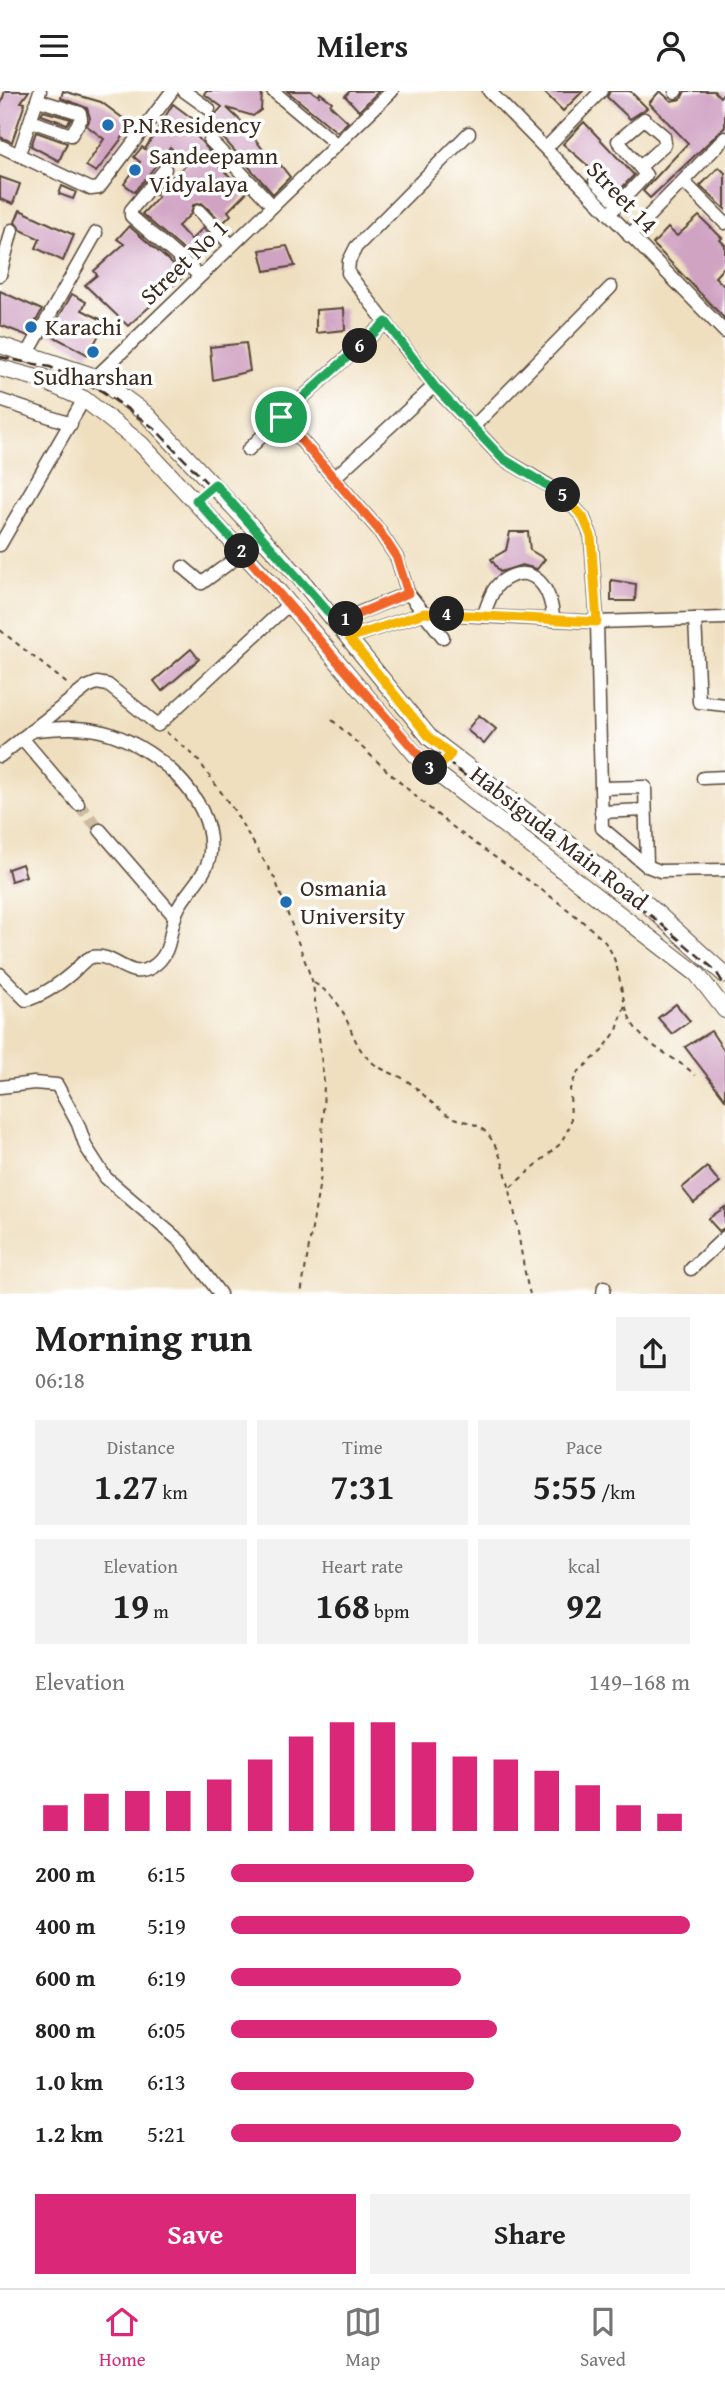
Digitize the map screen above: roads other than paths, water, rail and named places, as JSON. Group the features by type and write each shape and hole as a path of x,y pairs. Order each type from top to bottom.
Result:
{"main road":[{"name":"Habsiguda Main Road","path":"0,345 96,377 146,414 215,484 337,622 430,738 639,897 725,975"},
{"name":"Habsiguda Main Road","path":"0,368 37,377 84,399 159,461 289,604 421,761 697,974 725,1010"},
{"path":"196,500 215,484"},
{"path":"435,772 451,754"}],"street":[{"path":"0,146 91,189 99,188 172,91"},
{"path":"273,91 336,145"},
{"name":"Street No 1","path":"96,377 391,91"},
{"path":"546,148 601,91"},
{"name":"Street 14","path":"494,93 629,236 725,332"},
{"path":"193,94 209,109"},
{"path":"19,154 39,95 80,113 81,119 72,135 31,121"},
{"path":"469,133 356,247 349,261 348,274 434,386 502,458 561,493 583,517 591,536 597,622 603,829 647,866 660,871 725,870"},
{"path":"629,236 725,138"},
{"path":"210,140 272,205"},
{"path":"609,214 646,175 641,166"},
{"path":"165,169 131,210 131,216 200,276"},
{"path":"594,180 618,204"},
{"path":"683,181 725,223"},
{"path":"199,211 231,245"},
{"path":"0,275 12,230"},
{"path":"28,353 96,233"},
{"path":"473,428 611,287"},
{"path":"248,450 386,322"},
{"path":"335,477 434,386"},
{"path":"0,545 84,399"},
{"path":"0,400 71,424"},
{"path":"281,417 378,529 397,558 408,593 443,638"},
{"path":"183,567 202,583 243,553"},
{"path":"483,616 494,589 501,581 524,575 534,577 548,588 553,601 553,620"},
{"path":"337,622 408,593"},
{"path":"0,756 97,683 108,685 158,725 289,604"},
{"path":"349,638 424,613 597,622 725,618"},
{"path":"695,619 699,702 725,705"},
{"path":"0,974 26,1000 68,976 92,957 101,957 133,972 145,971 164,957 175,917 211,854 204,818 181,778 149,754 102,731 70,729 27,735"},
{"path":"27,735 78,804"},
{"path":"703,778 725,777"},
{"path":"601,788 645,787 647,866"},
{"path":"601,812 645,810"},
{"path":"100,830 175,917"},
{"path":"0,1087 34,1083 57,1086 79,1123 86,1147 106,1178 181,1242 220,1294"},
{"path":"691,1269 725,1237"}],"tunnel":[{"path":"78,804 100,830"}],"railway":[{"path":"0,357 50,367 104,392 154,428 261,539 446,761 654,918 715,970 725,986"}],"place":[{"name":"P.N.Residency","path":"108,125"},
{"name":"Sandeepamn Vidyalaya","path":"135,170"},
{"name":"Karachi","path":"31,327"},
{"name":"Sudharshan","path":"93,352"},
{"name":"Osmania University","path":"286,902"}]}
